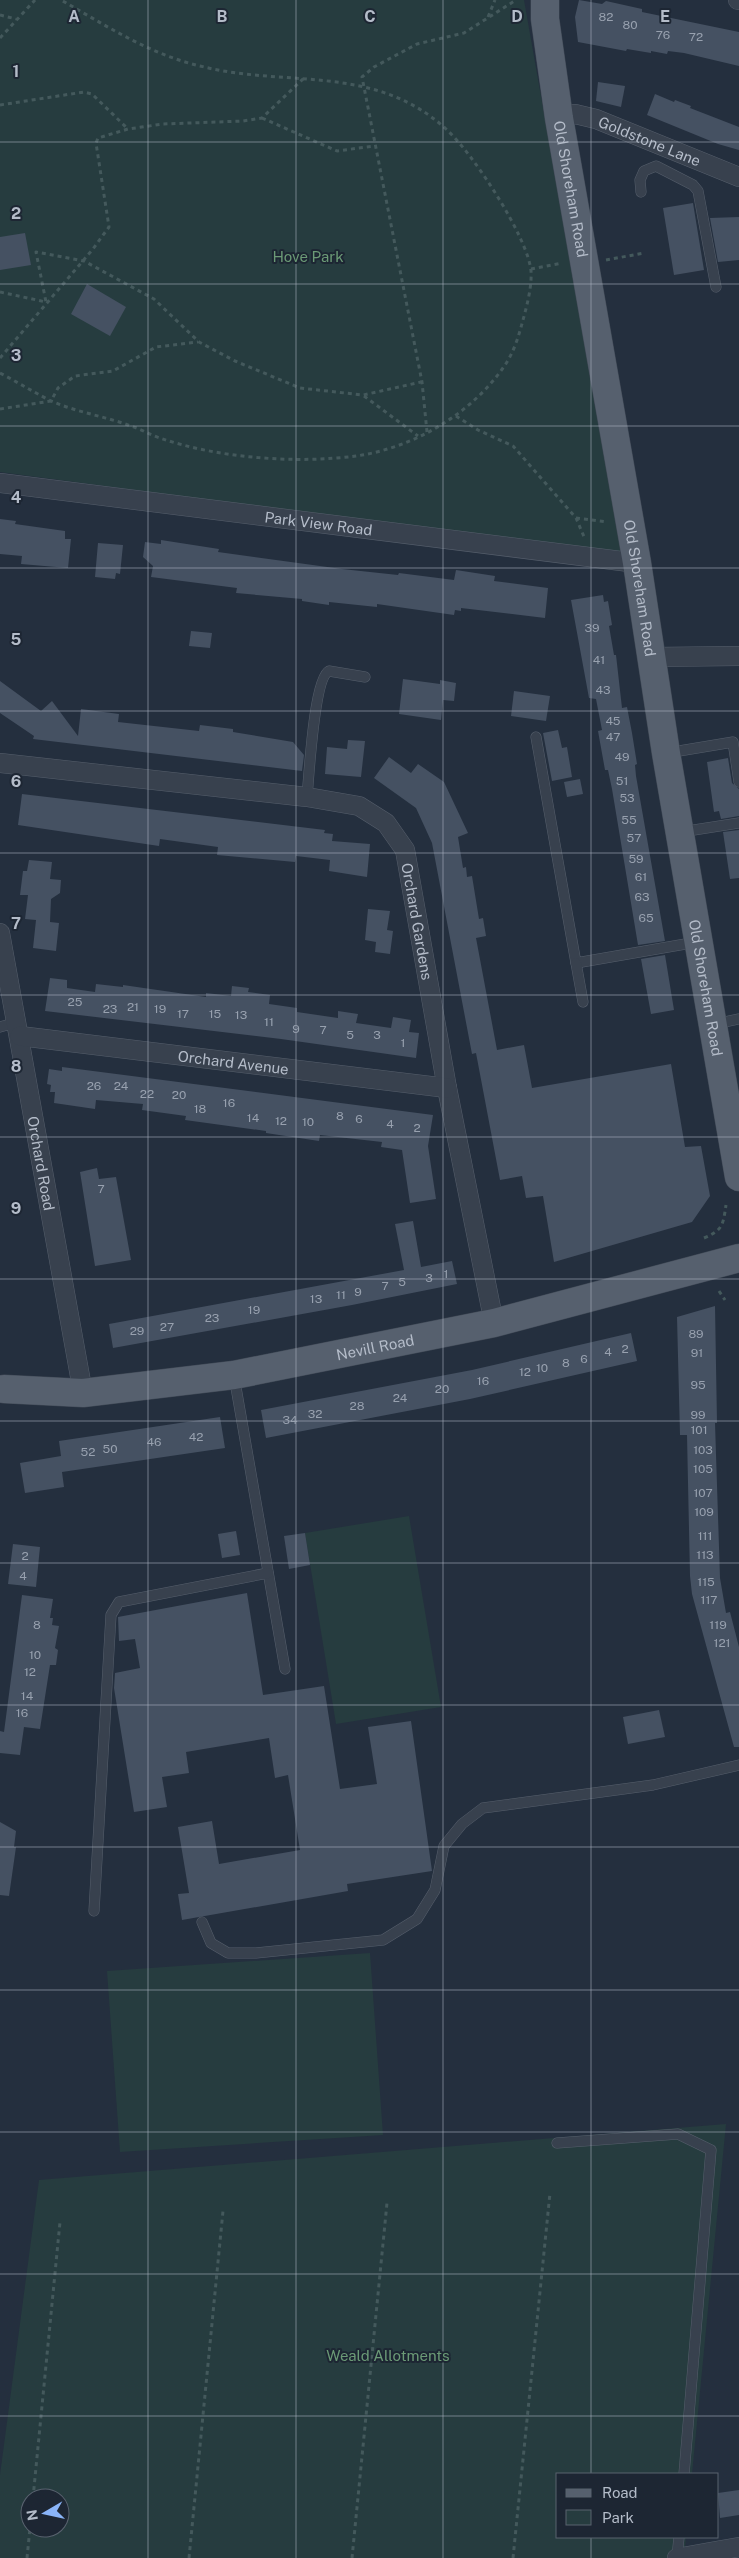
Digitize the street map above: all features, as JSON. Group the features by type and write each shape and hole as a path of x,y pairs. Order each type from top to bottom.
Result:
{"main road":[{"name":"Old Shoreham Road","path":"544,0 559,118 596,259 630,525 666,753 699,942 726,1022 739,1177"},
{"name":"Nevill Road","path":"1,1390 83,1393 234,1375 494,1322 739,1258"}],"street":[{"name":"Goldstone Lane","path":"559,118 575,114 596,119 739,177"},
{"name":"Park View Road","path":"0,483 637,564"},
{"path":"652,657 739,656"},
{"name":"Orchard Gardens","path":"0,762 307,797 359,806 386,823 405,850 447,1088 494,1322"},
{"name":"Orchard Road","path":"0,933 12,1028 83,1393"},
{"name":"Orchard Avenue","path":"12,1028 447,1088"},
{"path":"677,2558 739,2547"}],"lane":[{"path":"641,192 640,180 644,171 656,166 693,184 698,191 716,287"},
{"path":"307,797 318,695 322,678 329,672 365,677"},
{"path":"536,737 583,1002"},
{"path":"666,753 733,742 739,782"},
{"path":"680,832 739,823"},
{"path":"576,962 699,942"},
{"path":"234,1375 285,1669"},
{"path":"94,1911 111,1614 119,1602 268,1573"},
{"path":"202,1922 211,1943 228,1953 256,1953 383,1940 417,1919 435,1890 444,1846 462,1824 483,1808 653,1784 739,1765"},
{"path":"557,2143 678,2134 711,2150 684,2473"},
{"path":"677,2558 679,2538"}],"path":[{"path":"0,38 35,0"},
{"path":"0,373 51,401 197,448 262,456 317,458 353,456 381,452 427,432 456,416 480,394 505,366 513,350 526,310 531,269 522,241 496,196 449,131 424,111 406,101 364,86 306,77 224,72 173,59 154,51 61,0"},
{"path":"488,18 495,0"},
{"path":"427,432 422,382 374,146 362,76 385,61 418,44 464,33 516,0"},
{"path":"0,15 16,19"},
{"path":"262,118 306,77"},
{"path":"0,105 84,92 92,94 128,129"},
{"path":"0,358 109,227 96,140 103,134 172,123 243,121 262,118 337,151 374,146"},
{"path":"46,302 36,252 82,260 154,299 199,342 235,361 300,388 363,395 422,382"},
{"path":"531,269 644,253"},
{"path":"0,292 46,302"},
{"path":"51,401 58,388 75,376 112,371 156,347 199,342"},
{"path":"363,395 418,436"},
{"path":"0,409 51,401"},
{"path":"456,416 478,430 513,446 576,518 592,558"},
{"path":"576,518 630,525"},
{"path":"704,1238 717,1233 723,1224 726,1205"},
{"path":"719,1291 725,1300"},
{"path":"513,2558 550,2193"},
{"path":"352,2558 386,2203"},
{"path":"190,2558 223,2211"},
{"path":"34,2488 60,2222"},
{"path":"27,2558 29,2538"}],"green space":[{"name":"Hove Park","path":"0,0 524,0 622,555 0,472"},
{"path":"409,1516 441,1707 336,1724 305,1533"},
{"path":"370,1953 383,2135 120,2152 107,1971"},
{"name":"Weald Allotments","path":"726,2124 692,2473 556,2473 556,2538 686,2538 684,2558 0,2558 0,2475 39,2180"}],"building":[{"path":"579,0 602,4 606,1 642,9 642,12 739,32 739,66 684,53 668,51 667,54 651,51 651,53 627,49 626,51 578,42 575,17"},
{"path":"598,82 625,86 621,107 596,101"},
{"path":"655,94 674,102 675,100 691,106 690,108 739,127 739,150 718,144 647,115"},
{"path":"693,203 704,270 674,275 663,208"},
{"path":"739,217 739,260 718,262 710,218"},
{"path":"25,233 31,265 0,270 0,237"},
{"path":"87,284 126,307 110,336 71,314"},
{"path":"0,519 16,521 15,524 65,531 65,539 71,539 68,568 21,564 22,556 0,554"},
{"path":"161,540 219,549 218,552 342,569 398,575 399,573 454,580 456,570 495,576 494,581 548,588 545,618 461,608 461,611 455,610 454,615 377,604 377,607 329,602 329,605 302,601 302,599 236,593 237,588 151,577 153,566 143,557 145,542 161,544"},
{"path":"98,543 123,545 120,574 116,573 115,579 95,577"},
{"path":"603,595 604,602 608,601 612,625 609,626 614,655 616,655 622,708 627,707 632,733 637,764 635,765 636,776 665,941 638,945 612,789 608,770 605,770 598,731 602,730 596,699 589,698 571,600"},
{"path":"191,631 212,633 210,648 189,646"},
{"path":"403,679 440,684 440,680 456,683 454,701 443,700 441,720 399,714"},
{"path":"0,681 41,711 52,701 78,736 81,709 119,714 118,722 199,731 200,725 233,729 233,732 293,742 304,755 302,771 33,739 34,736 0,713"},
{"path":"514,691 550,696 546,721 511,716"},
{"path":"558,730 562,748 567,747 572,777 552,781 543,733"},
{"path":"348,740 365,741 361,777 325,774 327,747 347,749"},
{"path":"389,757 411,773 418,764 444,782 468,833 458,837 463,868 466,867 467,877 472,876 479,919 483,918 486,936 476,938 497,1050 524,1045 532,1088 671,1064 685,1147 701,1146 710,1196 692,1222 554,1262 543,1196 526,1198 522,1176 500,1180 476,1053 472,1054 432,843 416,808 374,778"},
{"path":"728,758 732,783 739,789 739,816 721,819 719,811 714,812 707,762"},
{"path":"580,779 583,794 567,797 564,782"},
{"path":"22,794 325,830 324,833 333,834 332,841 370,844 367,877 329,871 330,860 296,856 295,862 217,855 218,847 160,839 159,846 18,825"},
{"path":"739,830 739,878 730,879 723,832"},
{"path":"29,860 52,862 50,879 61,880 60,893 51,899 50,922 59,923 56,951 33,948 36,920 25,919 28,895 20,895 23,871 27,871"},
{"path":"368,909 390,911 387,930 393,931 390,954 375,952 376,942 365,940"},
{"path":"665,955 674,1010 651,1014 641,959"},
{"path":"50,978 67,980 67,988 95,992 96,984 123,987 123,985 206,997 206,993 231,996 232,986 249,988 248,992 270,995 269,1004 297,1008 297,1012 338,1018 338,1011 358,1014 356,1023 391,1028 393,1017 411,1020 409,1032 419,1033 416,1058 281,1039 45,1011"},
{"path":"62,1067 433,1115 428,1146 436,1199 410,1203 402,1150 381,1147 382,1142 320,1135 319,1141 266,1133 266,1131 185,1120 186,1116 142,1110 143,1104 96,1100 95,1109 54,1103 55,1092 50,1092 51,1085 47,1084 49,1069 62,1071"},
{"path":"97,1168 99,1179 116,1177 131,1260 95,1266 80,1172"},
{"path":"413,1221 421,1267 452,1261 457,1284 113,1348 109,1324 404,1270 395,1224"},
{"path":"715,1306 717,1423 715,1423 720,1578 726,1613 730,1612 739,1647 739,1747 734,1747 692,1594 687,1435 680,1435 677,1317"},
{"path":"631,1333 637,1361 470,1399 266,1438 261,1410 472,1370"},
{"path":"220,1417 225,1448 62,1472 64,1487 25,1493 20,1463 61,1456 59,1441"},
{"path":"236,1531 240,1555 222,1558 218,1534"},
{"path":"305,1533 310,1565 289,1569 284,1536"},
{"path":"13,1544 40,1547 36,1587 8,1584"},
{"path":"247,1593 263,1695 324,1686 340,1789 377,1784 368,1727 411,1721 432,1871 347,1884 348,1891 182,1920 178,1894 189,1893 178,1827 212,1821 219,1864 300,1850 288,1775 275,1778 269,1738 186,1752 189,1773 162,1777 167,1807 134,1812 114,1688 115,1673 140,1668 135,1639 119,1641 118,1617"},
{"path":"22,1595 53,1599 50,1618 53,1618 52,1625 59,1626 55,1648 58,1650 56,1665 50,1665 40,1729 24,1727 20,1755 0,1753 0,1731 4,1732"},
{"path":"659,1710 665,1737 628,1744 623,1717"},
{"path":"0,1822 16,1831 14,1847 16,1847 9,1896 0,1895"},
{"path":"739,2490 739,2515 720,2518 719,2493"}]}
